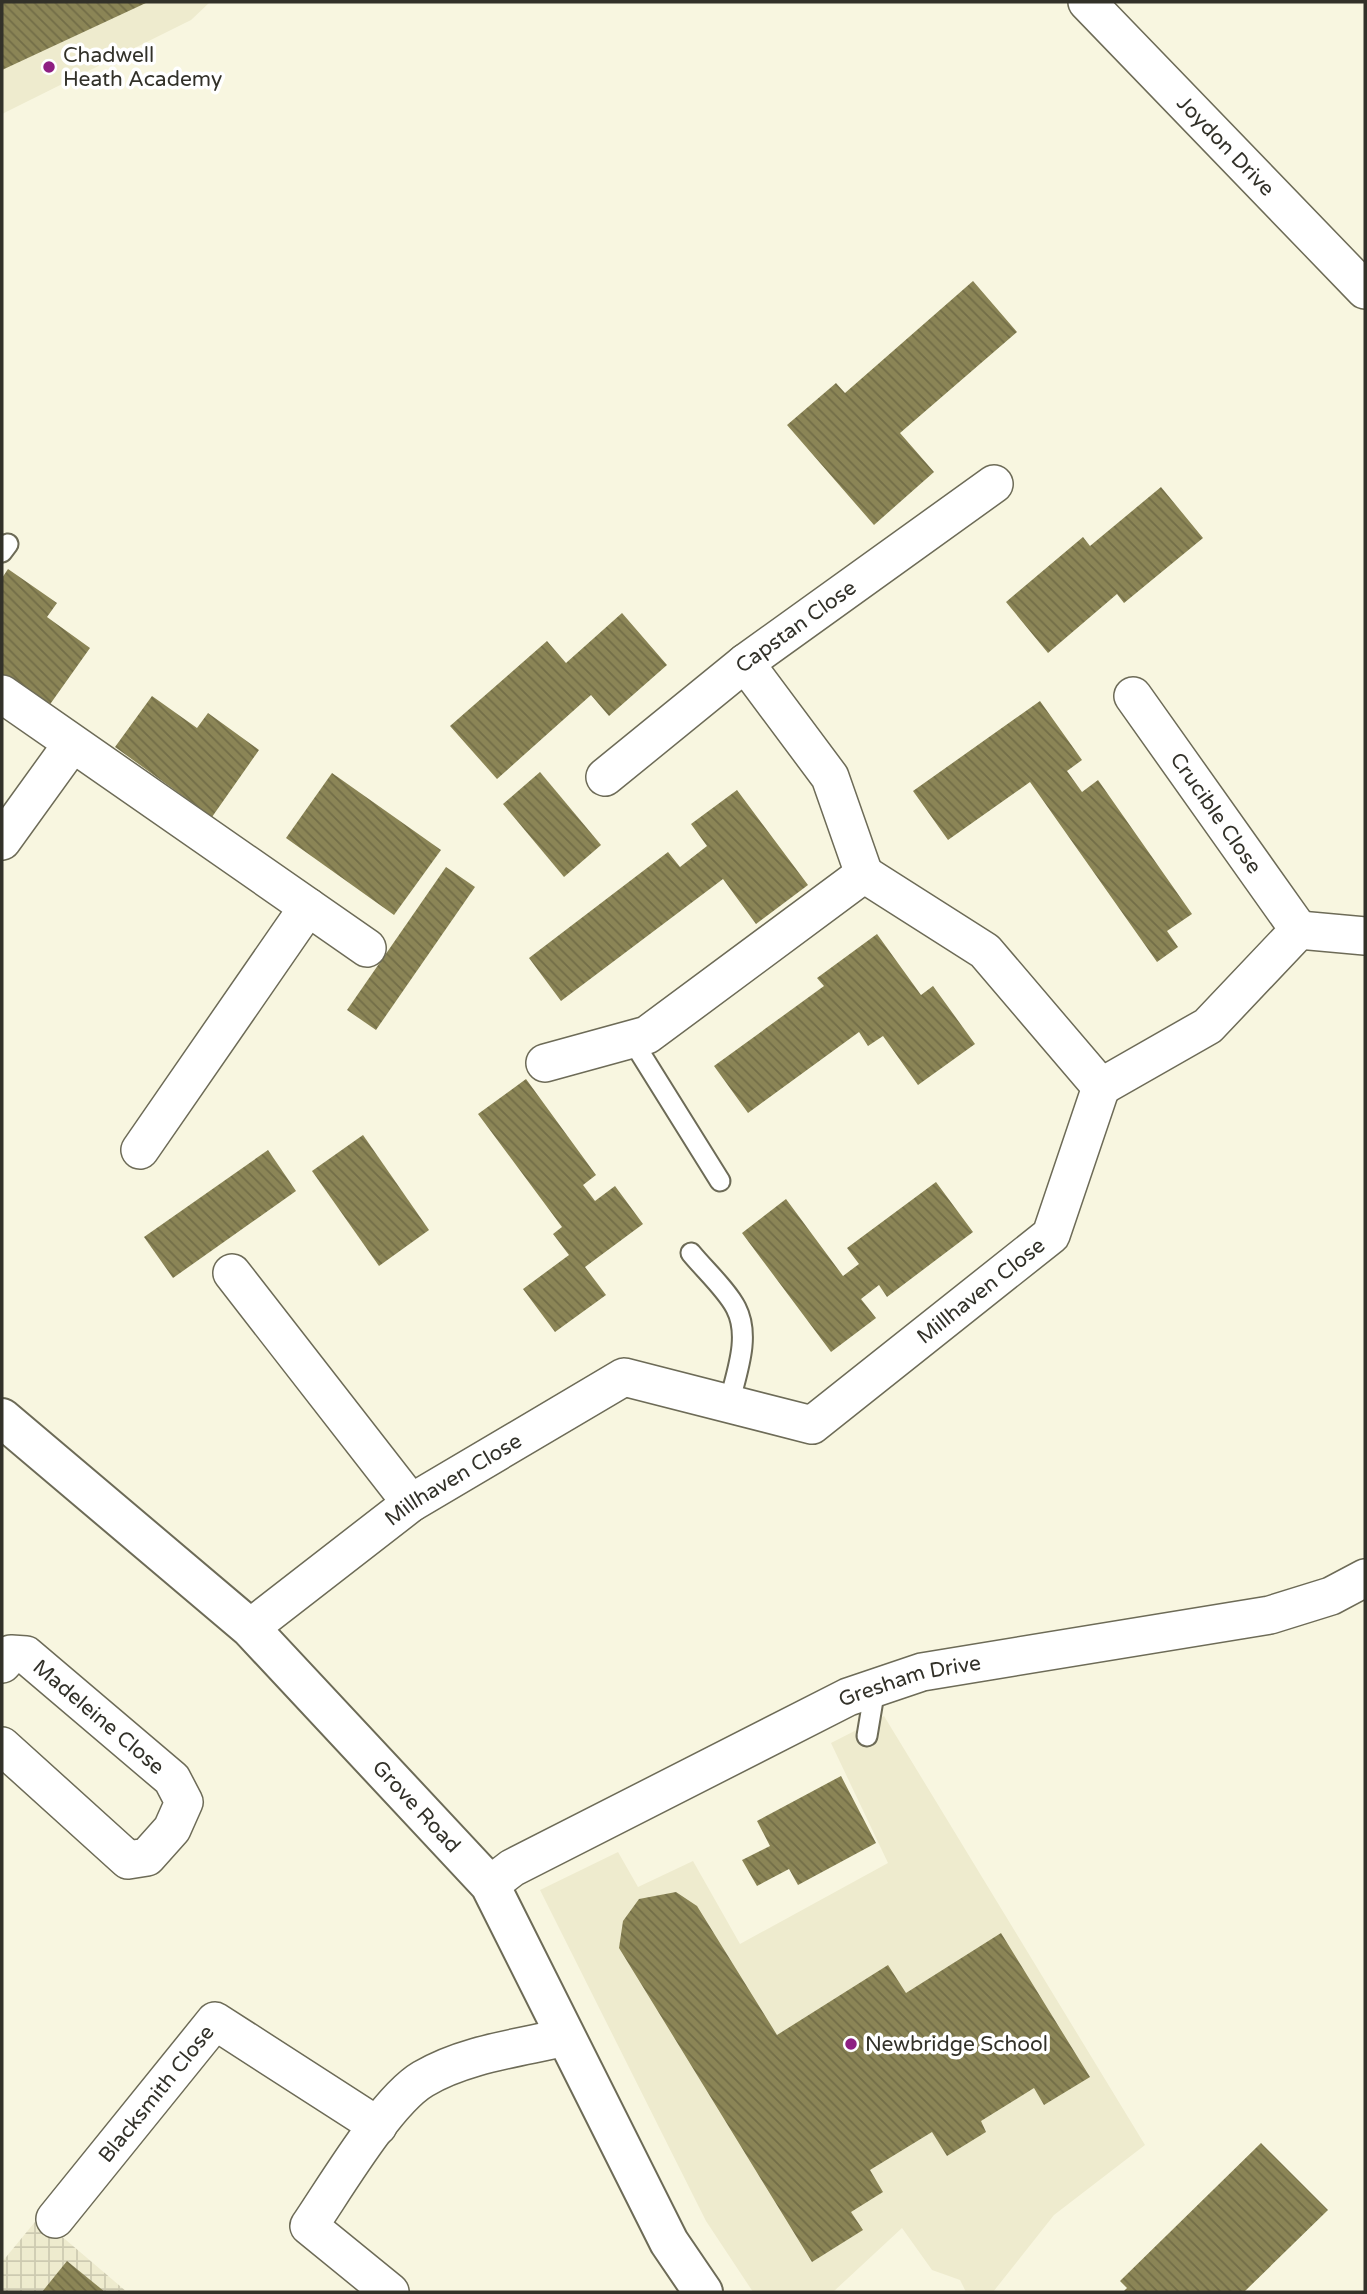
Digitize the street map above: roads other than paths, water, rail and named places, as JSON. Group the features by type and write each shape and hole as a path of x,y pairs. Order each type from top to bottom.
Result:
{"street":[{"name":"Joydon Drive","path":"1087,2 1365,290"},
{"name":"Capstan Close","path":"605,777 745,663 994,484"},
{"path":"745,663 830,777 864,874 985,950 1101,1087 1208,1026 1299,930 1365,936"},
{"path":"2,694 367,948"},
{"name":"Crucible Close","path":"1133,696 1299,930"},
{"path":"2,841 72,744"},
{"path":"545,1063 647,1035 864,874"},
{"path":"141,1150 308,907"},
{"name":"Millhaven Close","path":"250,1628 411,1503 624,1377 812,1425 1051,1235 1101,1087"},
{"path":"232,1273 411,1503"},
{"name":"Grove Road","path":"2,1418 250,1628 490,1885 669,2242 703,2292"},
{"name":"Gresham Drive","path":"490,1885 512,1868 848,1697 922,1672 1270,1615 1331,1595 1365,1578"},
{"name":"Madeleine Close","path":"2,1664 11,1654 26,1655 172,1780 184,1802 172,1829 147,1857 128,1860 2,1746"},
{"name":"Blacksmith Close","path":"55,2219 215,2021 378,2126"},
{"path":"390,2292 309,2227 378,2126 396,2104 422,2080 460,2062 566,2037"}],"lane":[{"path":"632,1040 720,1181"},
{"path":"691,1253 736,1306 742,1325 740,1356 729,1404"},
{"path":"867,1736 875,1688"}],"place":[{"name":"Chadwell Heath Academy","path":"49,67"},
{"name":"Newbridge School","path":"851,2044"}]}
